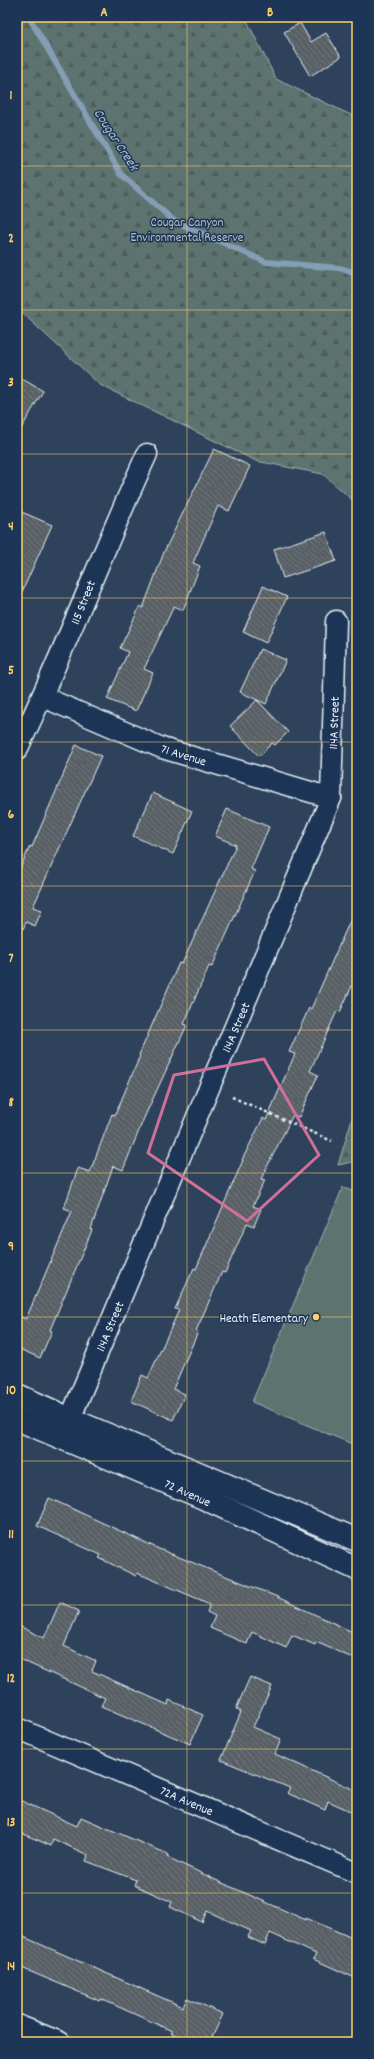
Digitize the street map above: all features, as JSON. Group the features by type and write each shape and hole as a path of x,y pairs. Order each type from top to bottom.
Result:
{"main road":[{"name":"72 Avenue","path":"17,1395 70,1419 357,1540"},
{"name":"72 Avenue","path":"17,1419 199,1496 357,1569"}],"street":[{"name":"115 Street","path":"17,750 43,697 108,541 147,454"},
{"name":"114A Street","path":"70,1419 331,798 336,621"},
{"name":"71 Avenue","path":"43,697 162,748 331,798"},
{"name":"72A Avenue","path":"17,1728 357,1873"},
{"path":"17,2025 60,2042"}],"path":[{"path":"232,1097 332,1142"}],"highlighted area":[{"path":"264,1059 319,1155 247,1221 148,1153 174,1075"}],"green space":[{"name":"Cougar Canyon Environmental Reserve","path":"17,17 245,17 276,79 357,118 357,504 323,474 256,461 100,385 17,308"},
{"path":"357,1102 357,1161 338,1165"},
{"path":"343,1187 357,1193 357,1446 252,1402"}],"building":[{"path":"300,23 311,42 326,33 341,57 310,76 284,32"},
{"path":"17,376 43,391 17,436"},
{"path":"214,449 250,466 229,511 218,506 193,563 200,566 183,610 174,606 144,669 153,673 136,711 107,699 128,652 120,648 140,606 143,608 164,552"},
{"path":"17,510 52,525 17,603"},
{"path":"326,532 336,561 283,578 274,549"},
{"path":"263,586 287,597 266,643 243,632"},
{"path":"260,649 286,660 266,704 240,692"},
{"path":"257,700 288,732 275,745 272,743 259,756 230,726"},
{"path":"76,745 101,756 33,907 42,910 35,926 26,922 17,943 17,876 30,846 32,847"},
{"path":"153,793 192,811 173,854 133,836"},
{"path":"227,809 269,827 251,869 255,871 212,967 209,966 184,1024 187,1025 144,1118 123,1170 113,1166 91,1229 92,1230 50,1330 52,1331 40,1358 17,1348 17,1315 26,1319 72,1211 64,1208 78,1168 90,1172 112,1114 115,1115 179,963 182,964 236,845 215,836"},
{"path":"357,905 357,975 340,1012 337,1011 310,1071 318,1075 299,1117 293,1115 261,1179 265,1180 253,1206 261,1209 254,1226 247,1223 225,1273 222,1272 196,1331 198,1332 173,1389 185,1394 173,1420 131,1401 142,1375 148,1378 179,1310 175,1309 194,1268 196,1269 242,1160 263,1118 266,1120 295,1054 289,1052 309,1008 311,1009"},
{"path":"49,1498 159,1549 275,1596 357,1634 357,1660 316,1642 315,1645 292,1635 286,1648 252,1632 247,1644 210,1628 215,1616 207,1612 210,1604 137,1573 136,1576 99,1558 101,1555 37,1526"},
{"path":"60,1602 79,1611 64,1646 96,1661 92,1671 168,1705 169,1700 203,1715 190,1744 101,1706 105,1698 17,1658 17,1625 44,1638"},
{"path":"250,1677 272,1686 253,1727 281,1739 275,1754 357,1791 357,1814 328,1801 325,1810 287,1793 290,1788 221,1760 241,1712 236,1709"},
{"path":"17,1799 77,1826 81,1817 168,1854 167,1857 220,1882 306,1920 306,1918 357,1940 357,1967 353,1977 313,1959 316,1954 270,1933 265,1945 248,1937 251,1931 207,1911 202,1922 170,1907 172,1902 134,1885 136,1880 86,1861 88,1855 53,1839 51,1846 17,1831"},
{"path":"17,1934 183,2007 187,1998 223,2014 210,2042 192,2042 171,2033 172,2031 101,1999 100,2001 17,1966"}],"waterway":[{"name":"Cougar Creek","path":"29,17 121,174 174,221 266,262 339,268 357,273"}],"place":[{"name":"Heath Elementary","path":"316,1317"}]}
